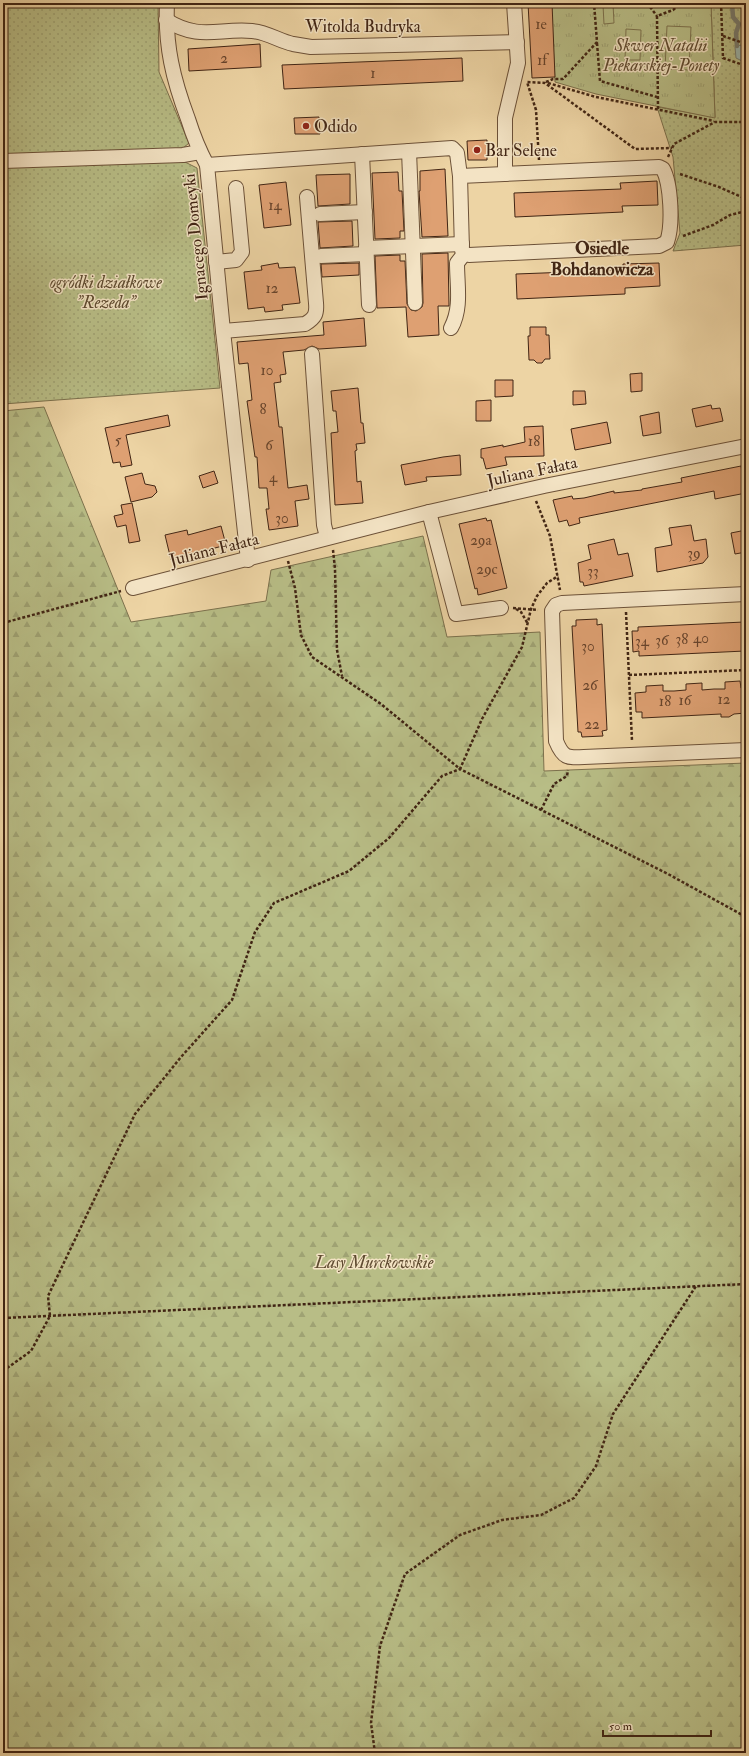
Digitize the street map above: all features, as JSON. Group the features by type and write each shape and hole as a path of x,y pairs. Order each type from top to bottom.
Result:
{"street":[{"name":"Ignacego Domeyki","path":"167,3 166,20 169,57 175,85 200,152 207,164 223,331 248,560"},
{"path":"505,174 505,118 518,63 514,3"},
{"name":"Witolda Budryka","path":"166,20 176,27 189,32 253,31 293,44 311,47 516,42"},
{"path":"207,164 452,148 457,153 460,176 463,249 457,263 457,318 451,328"},
{"path":"409,151 414,303"},
{"path":"3,161 183,155 200,152"},
{"path":"362,154 368,306"},
{"path":"321,256 412,246 463,249 659,246 668,242 670,232 668,178 663,169 659,167 460,176"},
{"path":"216,262 236,260 242,252 236,188"},
{"path":"223,331 305,324 313,319 317,312 307,197"},
{"path":"320,214 365,212"},
{"path":"312,354 324,525 329,537"},
{"name":"Juliana Fałata","path":"133,588 248,560 329,537 429,512 529,489 746,446"},
{"path":"429,512 456,614 501,608"},
{"path":"746,594 557,607 556,742 561,753 569,758 746,750"}],"path":[{"path":"594,3 600,81 657,97"},
{"path":"647,3 657,16 658,109"},
{"path":"657,16 673,10 681,3"},
{"path":"721,3 723,58 746,66"},
{"path":"723,36 746,44"},
{"path":"545,83 553,79 563,79 597,42"},
{"path":"540,172 536,110 527,82 545,83 596,97 715,122 746,122"},
{"path":"545,83 635,149 672,148"},
{"path":"715,122 674,144 663,169 719,187 746,199"},
{"path":"668,242 705,229 730,215 746,211"},
{"path":"501,608 531,609 557,607 558,576 550,536 538,504 529,489"},
{"path":"329,537 336,568 337,650 342,677"},
{"path":"285,549 295,588 301,634 312,657 381,704 460,769 668,874 746,917"},
{"path":"3,1371 31,1351 50,1316 48,1296 135,1114 181,1057 232,1000 255,932 274,903 349,872 389,838 442,776 460,769 482,719 522,647 531,609 537,596 547,583 558,576"},
{"path":"3,623 133,588"},
{"path":"625,606 632,746"},
{"path":"516,608 521,612 528,624"},
{"path":"629,675 746,670"},
{"path":"541,810 554,784 567,776 569,758"},
{"path":"3,1318 746,1284"},
{"path":"375,1753 371,1723 380,1646 405,1574 460,1535 502,1520 541,1515 574,1498 596,1466 613,1414 696,1286"},
{"path":"3,1746 9,1753"}],"green space":[{"name":"ogródki działkowe \"Rezeda\"","path":"3,3 158,3 159,72 189,143 182,149 185,162 197,168 220,388 3,404"},
{"name":"Skwer Natalii Piekarskiej-Ponety","path":"551,3 711,3 715,118 596,94 555,82"},
{"path":"711,3 746,3 746,245 673,251 680,233 673,157 657,107 715,117"},
{"path":"613,4 614,23 604,24 603,5"},
{"path":"667,26 691,27 689,70 665,69"},
{"path":"626,29 641,30 640,60 625,60"},
{"name":"Lasy Murckowskie","path":"44,407 131,622 266,601 271,570 423,536 447,637 540,632 544,771 746,763 746,1753 3,1753 3,411"}],"water":[{"path":"741,45 746,46 746,63 736,58 735,47"}],"building":[{"path":"528,3 552,3 555,77 532,78"},
{"path":"260,44 261,67 189,71 188,49"},
{"path":"462,58 463,81 284,89 282,65"},
{"path":"319,117 320,134 295,134 294,118"},
{"name":"Bar Selene","path":"487,140 487,160 468,160 467,141"},
{"path":"445,169 448,236 422,237 419,191 420,171"},
{"path":"398,172 399,191 402,191 404,231 400,231 400,238 375,239 372,173"},
{"path":"350,174 350,204 318,206 316,175"},
{"path":"657,181 658,205 622,206 623,212 515,217 514,193 621,189 620,183"},
{"path":"286,182 291,225 264,228 259,185"},
{"path":"352,221 353,246 320,248 318,222"},
{"path":"448,253 449,306 438,306 439,335 408,337 406,307 377,308 375,256 400,255 400,261 405,261 407,304 411,310 416,311 422,307 423,303 422,254"},
{"path":"278,263 279,268 295,267 300,303 282,305 283,310 265,312 264,307 248,309 244,272 262,270 261,266"},
{"path":"359,263 359,275 322,277 321,264"},
{"path":"659,263 660,286 625,288 625,294 517,299 516,274 623,270 623,264"},
{"path":"364,318 366,346 319,349 312,346 304,350 283,352 286,374 280,375 281,382 274,383 279,427 282,427 288,488 307,485 309,499 295,501 298,526 269,530 266,509 269,509 267,488 259,488 257,457 255,457 247,401 252,400 248,363 239,364 237,342 324,335 323,322"},
{"path":"530,327 546,327 546,335 549,335 550,359 545,359 542,363 529,360 528,336 530,336"},
{"path":"642,373 642,391 631,392 630,374"},
{"path":"495,380 513,380 513,396 495,397"},
{"path":"358,388 361,423 363,423 365,443 356,444 357,450 355,451 357,482 361,481 363,503 335,505 331,433 338,432 336,411 333,411 331,391"},
{"path":"573,391 585,391 586,404 573,405"},
{"path":"491,400 491,421 476,421 476,401"},
{"path":"711,405 712,409 720,408 723,421 696,427 692,409"},
{"path":"659,412 661,433 643,436 640,416"},
{"path":"168,415 170,426 126,435 132,465 121,467 120,462 113,463 105,428"},
{"path":"607,422 611,443 575,450 571,429"},
{"path":"543,426 544,456 505,457 507,465 486,469 483,458 481,458 481,449 503,445 503,447 525,442 524,427"},
{"path":"460,455 461,475 426,477 427,481 405,485 401,465"},
{"path":"741,466 746,493 715,499 714,491 579,518 580,523 569,526 567,520 559,522 553,500 572,496 573,499 584,498 614,491 614,493 642,490 682,482 681,478"},
{"path":"214,471 218,483 203,488 199,476"},
{"path":"142,473 145,484 155,486 157,492 152,497 131,502 125,477"},
{"path":"132,503 140,541 129,543 126,525 117,527 114,516 123,514 121,505"},
{"path":"486,518 487,521 491,520 507,588 478,595 477,588 475,589 459,524"},
{"path":"691,525 694,541 706,539 708,557 703,563 657,572 655,548 672,545 669,528"},
{"path":"221,526 226,545 171,560 165,535 187,530 188,535"},
{"path":"746,530 746,552 735,554 731,533"},
{"path":"614,539 618,555 628,553 633,576 584,586 583,582 580,582 578,563 591,559 588,545"},
{"path":"597,619 597,625 602,624 607,730 602,731 603,736 582,737 581,732 578,732 572,626 576,626 576,620"},
{"path":"744,622 744,626 746,626 745,651 639,656 639,651 633,652 632,631 638,631 638,627"},
{"path":"740,681 741,688 746,687 746,713 734,714 729,717 721,717 721,714 642,718 642,712 636,712 635,693 646,692 646,686 663,685 663,691 674,691 686,690 686,684 702,683 702,690 725,689 725,682"}],"waterway":[{"path":"732,3 733,17 739,24 736,33 737,46"}],"place":[{"name":"Odido","path":"306,126"},
{"name":"Bar Selene","path":"477,150"}],"district":[{"name":"Osiedle Bohdanowicza","path":"602,258"}]}
